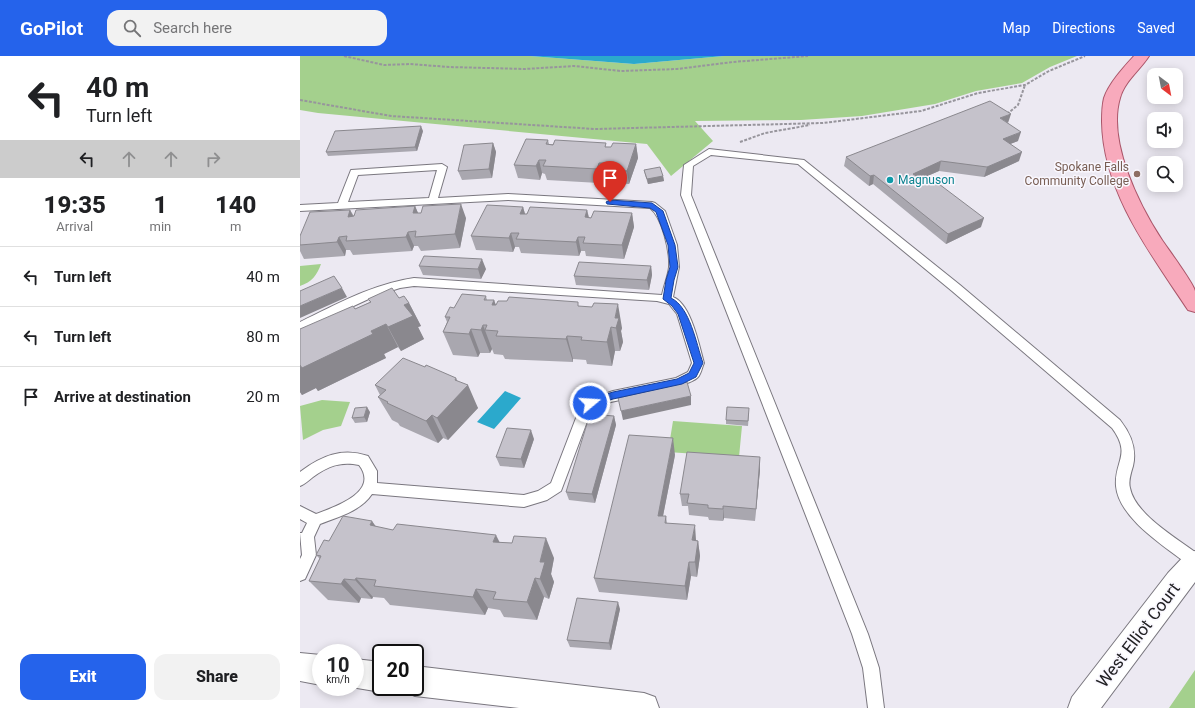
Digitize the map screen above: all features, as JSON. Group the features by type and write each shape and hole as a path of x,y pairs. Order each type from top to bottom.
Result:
{"main road":[{"path":"1142,56 1135,62 1112,98 1109,128 1114,160 1149,236 1195,305"}],"street":[{"name":"West Elliot Court","path":"1083,708 1178,582 1195,562"},
{"path":"300,667 312,669"},
{"path":"424,682 644,708"}],"lane":[{"path":"876,708 871,668 860,634 686,195 689,165 709,152 801,162 956,288 1110,418 1120,430 1128,445 1123,476 1123,487 1129,503 1140,516 1195,562"},
{"path":"342,206 354,172 442,167 433,200"},
{"path":"300,208 508,197 652,205 660,211 672,245 674,267 667,299"},
{"path":"300,327 385,287 400,283 414,282 667,299 675,304 682,314 698,363 692,375 679,382 613,396 590,403 582,418 556,487 542,496 524,501 370,488"},
{"path":"300,480 308,472 330,461 346,457 363,460 371,473 370,488 360,500 339,511 316,520 303,539 310,555 300,574"},
{"path":"300,512 316,520"}],"path":[{"path":"344,56 384,65 410,64 449,67 525,69 574,66 621,71 677,69 733,62 808,56"},
{"path":"730,154 733,146 752,136 773,130 921,111 978,93 1025,85 1049,71 1085,56"},
{"path":"1000,117 1014,110 1019,105 1025,85"},
{"path":"300,100 391,116 595,128 823,123"}],"green space":[{"path":"300,56 530,56 634,64 724,56 1077,56 1050,67 1022,83 976,91 935,104 862,116 801,120 695,121 713,141 671,176 647,144 318,113 300,110"},
{"path":"321,264 314,278 300,286 300,266"},
{"path":"322,400 350,402 341,426 323,430 303,440 300,406"},
{"path":"673,421 742,426 739,457 668,452"},
{"path":"1195,670 1195,708 1169,708"}],"water":[{"path":"530,56 724,56 634,64"},
{"path":"505,391 521,398 494,429 477,422"}],"building":[{"name":"Magnuson","path":"990,101 1011,114 1000,118 1021,132 1003,139 1022,152 987,167 941,161 913,174 918,177 931,178 984,218 948,234 874,175 870,176 846,157"},
{"path":"421,126 415,147 326,152 335,131"},
{"path":"526,139 548,140 546,144 553,145 555,140 606,143 605,147 611,147 613,143 636,144 627,171 604,169 606,163 599,163 597,169 543,166 546,160 539,160 536,166 514,165"},
{"path":"493,143 489,169 458,171 464,145"},
{"path":"660,167 663,176 647,179 644,170"},
{"path":"461,204 455,234 415,237 416,231 408,232 406,237 346,241 347,236 339,237 337,242 300,245 300,236 310,212 350,210 348,217 354,216 356,210 415,206 413,213 421,213 423,206"},
{"path":"487,205 523,207 520,214 527,214 530,207 587,210 585,217 591,218 594,211 632,213 622,245 583,243 585,237 578,237 576,242 516,239 519,233 511,233 509,238 471,236"},
{"path":"424,256 482,259 478,269 419,266"},
{"path":"579,262 651,266 647,280 574,276"},
{"path":"334,276 342,288 300,306 300,291"},
{"path":"392,288 399,298 404,296 409,303 404,305 413,316 388,327 386,324 371,331 373,334 302,368 300,365 300,329 353,306 355,309 371,302 368,299"},
{"path":"462,294 486,296 484,300 494,300 492,305 496,305 498,301 507,301 509,297 578,302 578,306 592,307 594,303 618,304 615,318 619,318 616,328 611,327 607,342 581,340 582,337 567,336 566,339 496,336 498,331 485,330 487,325 483,325 481,330 471,329 469,334 443,332 450,317 445,317 450,307 454,308"},
{"path":"403,358 425,367 426,365 468,385 437,418 432,415 426,421 387,403 388,402 378,397 386,390 375,385"},
{"path":"687,382 691,396 621,411 618,398"},
{"path":"367,407 364,417 352,418 355,408"},
{"path":"727,407 749,408 748,421 726,420"},
{"path":"590,414 614,416 592,494 566,492"},
{"path":"507,428 531,430 521,459 496,457"},
{"path":"629,435 673,438 658,516 666,516 665,523 695,525 692,540 698,541 695,562 689,562 685,586 594,578"},
{"path":"687,452 760,457 756,509 723,506 723,509 708,508 708,505 687,503 689,494 680,494"},
{"path":"343,516 372,521 370,525 393,530 397,524 496,535 493,542 512,543 514,536 546,538 540,562 545,562 540,579 535,578 527,602 493,599 496,592 476,589 473,597 374,586 376,580 356,578 355,580 344,579 341,584 309,581 321,556 316,555 324,540 329,541"},
{"path":"577,598 618,602 609,643 567,640"}],"place":[{"name":"Spokane Falls Community College","path":"1137,174"},
{"name":"Magnuson","path":"890,180"}],"route":[{"path":"590,403 613,396 679,382 692,375 698,363 682,314 675,304 667,299 674,267 672,245 660,211 652,205 610,202"}]}
